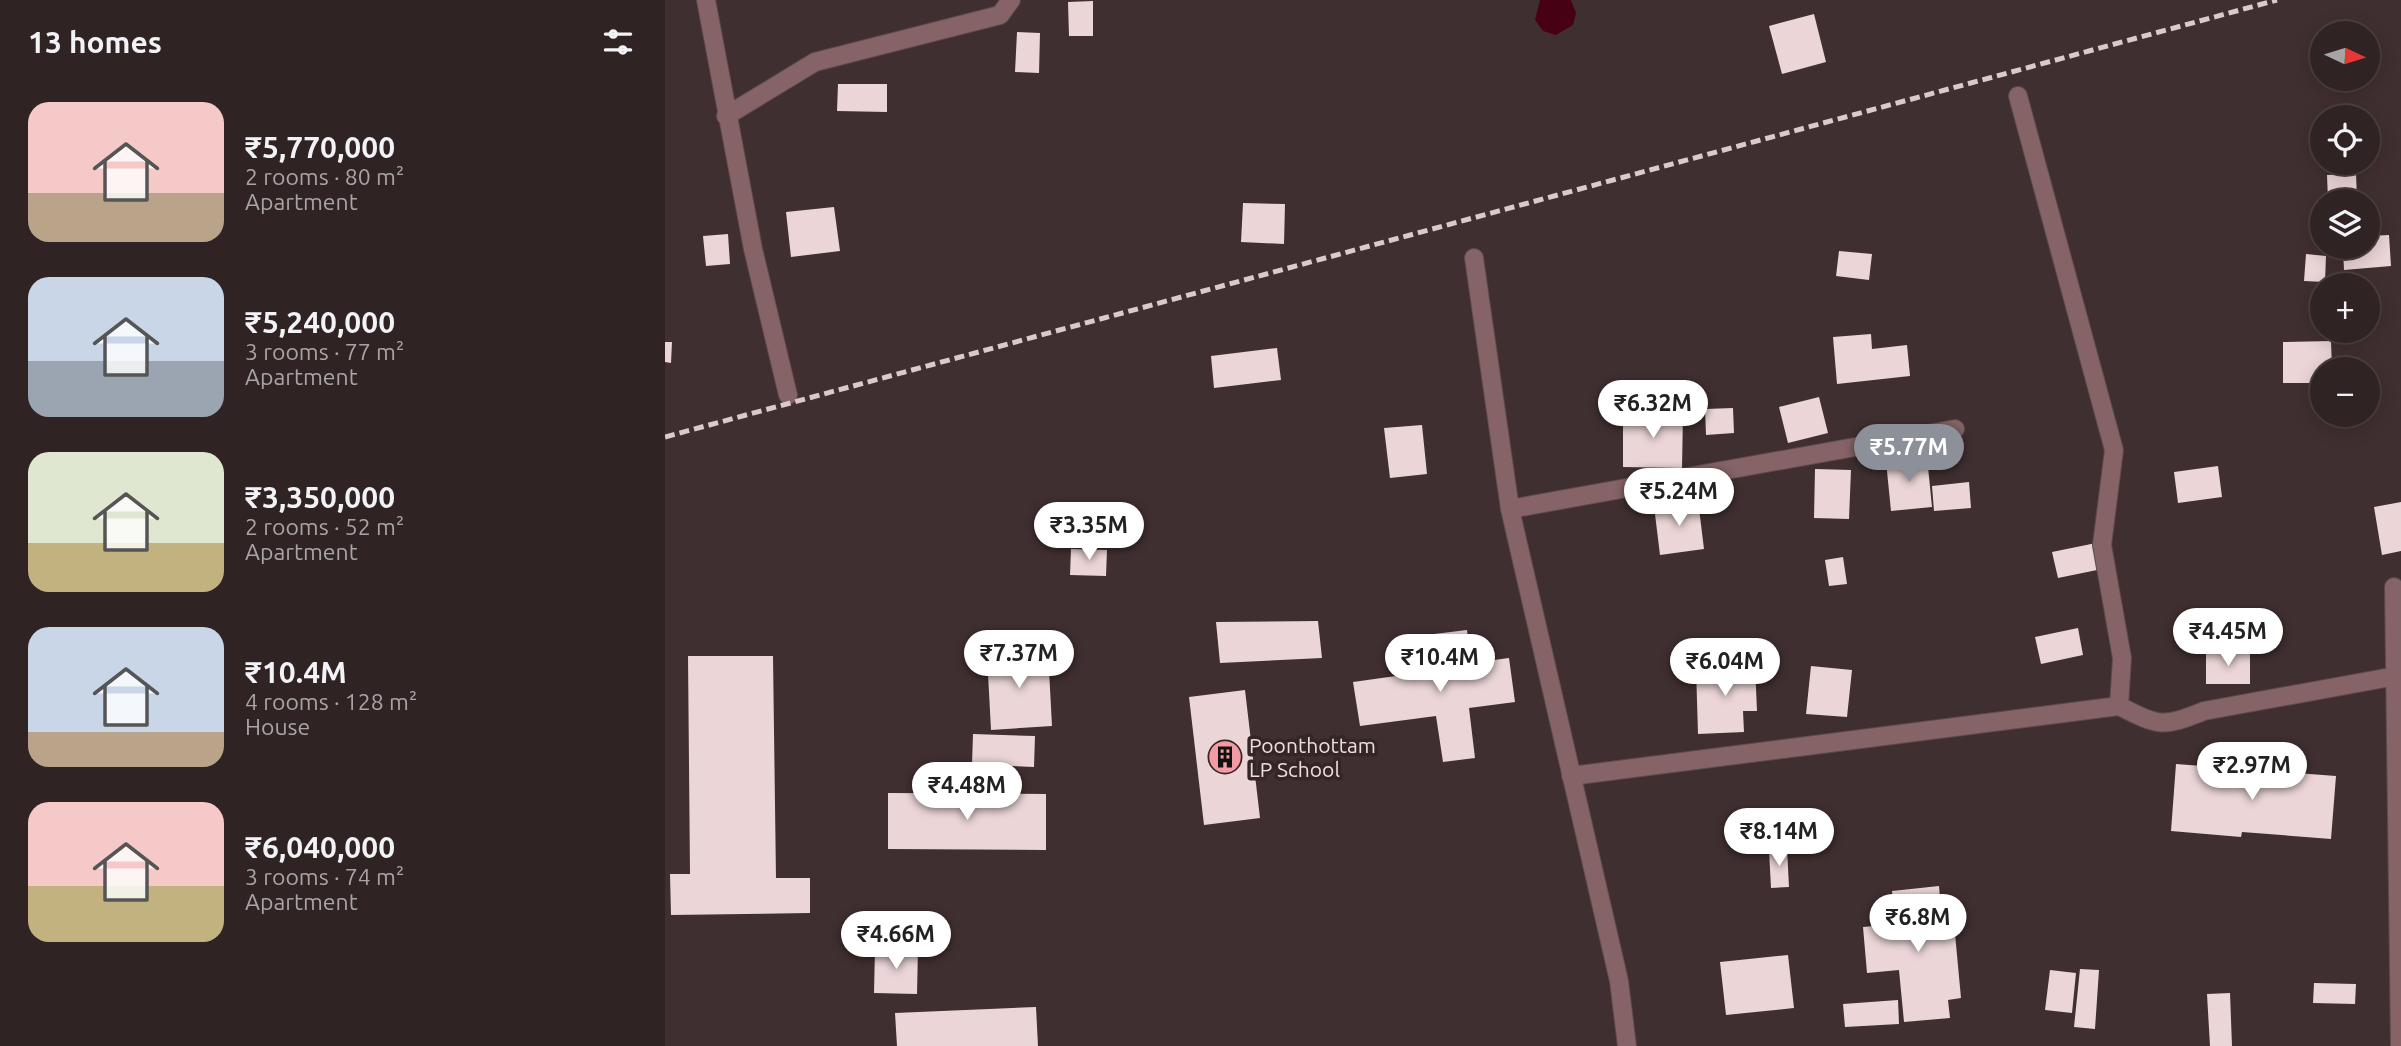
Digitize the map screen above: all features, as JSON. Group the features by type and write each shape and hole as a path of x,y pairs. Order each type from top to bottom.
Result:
{"street":[{"path":"706,0 753,249 788,395"},
{"path":"726,116 815,62 1000,15 1011,0"},
{"path":"2018,96 2114,450 2102,545 2122,658 2119,706"},
{"path":"1474,258 1510,509 1619,981 1627,1046"},
{"path":"1510,509 1955,429"},
{"path":"2395,587 2400,1046"},
{"path":"1571,776 2119,706 2155,724 2177,722 2204,711 2396,676"}],"shaded area":[{"path":"1540,0 1571,0 1576,13 1573,25 1556,35 1543,31 1535,20"}],"building":[{"path":"1093,1 1093,36 1069,36 1068,2"},
{"path":"1814,14 1826,62 1782,74 1769,26"},
{"path":"1017,32 1040,33 1039,73 1015,72"},
{"path":"838,84 887,84 887,112 837,111"},
{"path":"2327,175 2356,175 2357,189 2328,189"},
{"path":"1243,203 1285,204 1284,244 1241,242"},
{"path":"834,207 840,251 791,257 786,212"},
{"path":"728,234 730,264 706,266 703,236"},
{"path":"2380,235 2389,235 2391,266 2344,270 2344,259 2380,259"},
{"path":"1839,251 1872,254 1869,280 1836,276"},
{"path":"2306,254 2310,254 2310,259 2326,259 2325,273 2310,273 2310,281 2304,281"},
{"path":"1871,334 1872,349 1907,345 1910,376 1837,384 1833,337"},
{"path":"665,342 672,342 671,363 665,362"},
{"path":"2283,342 2331,343 2332,357 2310,357 2310,383 2283,383"},
{"path":"1277,348 1281,380 1214,388 1211,356"},
{"path":"1819,397 1828,433 1788,443 1779,407"},
{"path":"1733,408 1734,433 1706,435 1705,409"},
{"path":"1623,413 1683,414 1682,468 1623,467"},
{"path":"1422,425 1427,474 1390,478 1384,428"},
{"path":"1927,457 1932,507 1891,511 1886,461"},
{"path":"2218,466 2222,497 2178,503 2174,472"},
{"path":"1815,469 1851,470 1849,519 1814,518"},
{"path":"1969,482 1971,508 1934,511 1932,486"},
{"path":"1698,500 1704,549 1660,555 1654,506"},
{"path":"2401,502 2401,551 2382,555 2374,507"},
{"path":"2096,543 2102,569 2058,578 2052,552"},
{"path":"1071,549 1107,550 1106,576 1070,575"},
{"path":"1843,557 1847,584 1829,586 1825,560"},
{"path":"1318,621 1322,658 1220,663 1216,622"},
{"path":"2078,628 2083,655 2041,664 2035,637"},
{"path":"1467,630 1471,663 1509,658 1515,702 1469,708 1475,758 1443,762 1436,716 1360,726 1353,682 1439,670 1434,634"},
{"path":"1048,651 1052,726 991,730 987,655"},
{"path":"2206,651 2250,652 2250,684 2206,684"},
{"path":"688,656 773,656 776,878 810,878 810,913 671,915 670,874 690,874"},
{"path":"1755,665 1757,711 1743,711 1744,732 1698,734 1696,668"},
{"path":"1811,666 1852,670 1847,717 1806,714"},
{"name":"Poonthottam LP School","path":"1245,690 1260,818 1204,825 1189,697"},
{"path":"973,734 1035,736 1034,767 972,764"},
{"path":"2176,764 2336,776 2331,839 2242,832 2241,837 2171,831"},
{"path":"888,793 1046,794 1046,850 888,849"},
{"path":"1787,848 1789,887 1771,888 1769,850"},
{"path":"1939,886 1942,924 1954,923 1961,998 1948,1000 1950,1018 1904,1022 1899,970 1867,973 1863,927 1896,924 1892,891"},
{"path":"875,948 918,948 917,994 874,993"},
{"path":"1788,955 1794,1008 1726,1015 1720,962"},
{"path":"2080,969 2099,970 2095,1029 2074,1027"},
{"path":"2050,970 2076,973 2072,1013 2045,1010"},
{"path":"2314,983 2356,984 2355,1004 2313,1003"},
{"path":"2230,993 2232,1046 2210,1046 2207,994"},
{"path":"1898,1000 1899,1024 1845,1027 1843,1004"},
{"path":"1036,1007 1038,1046 897,1046 895,1013"}],"railway":[{"path":"665,437 2277,0"}],"place":[{"name":"Poonthottam LP School","path":"1225,757"}]}
